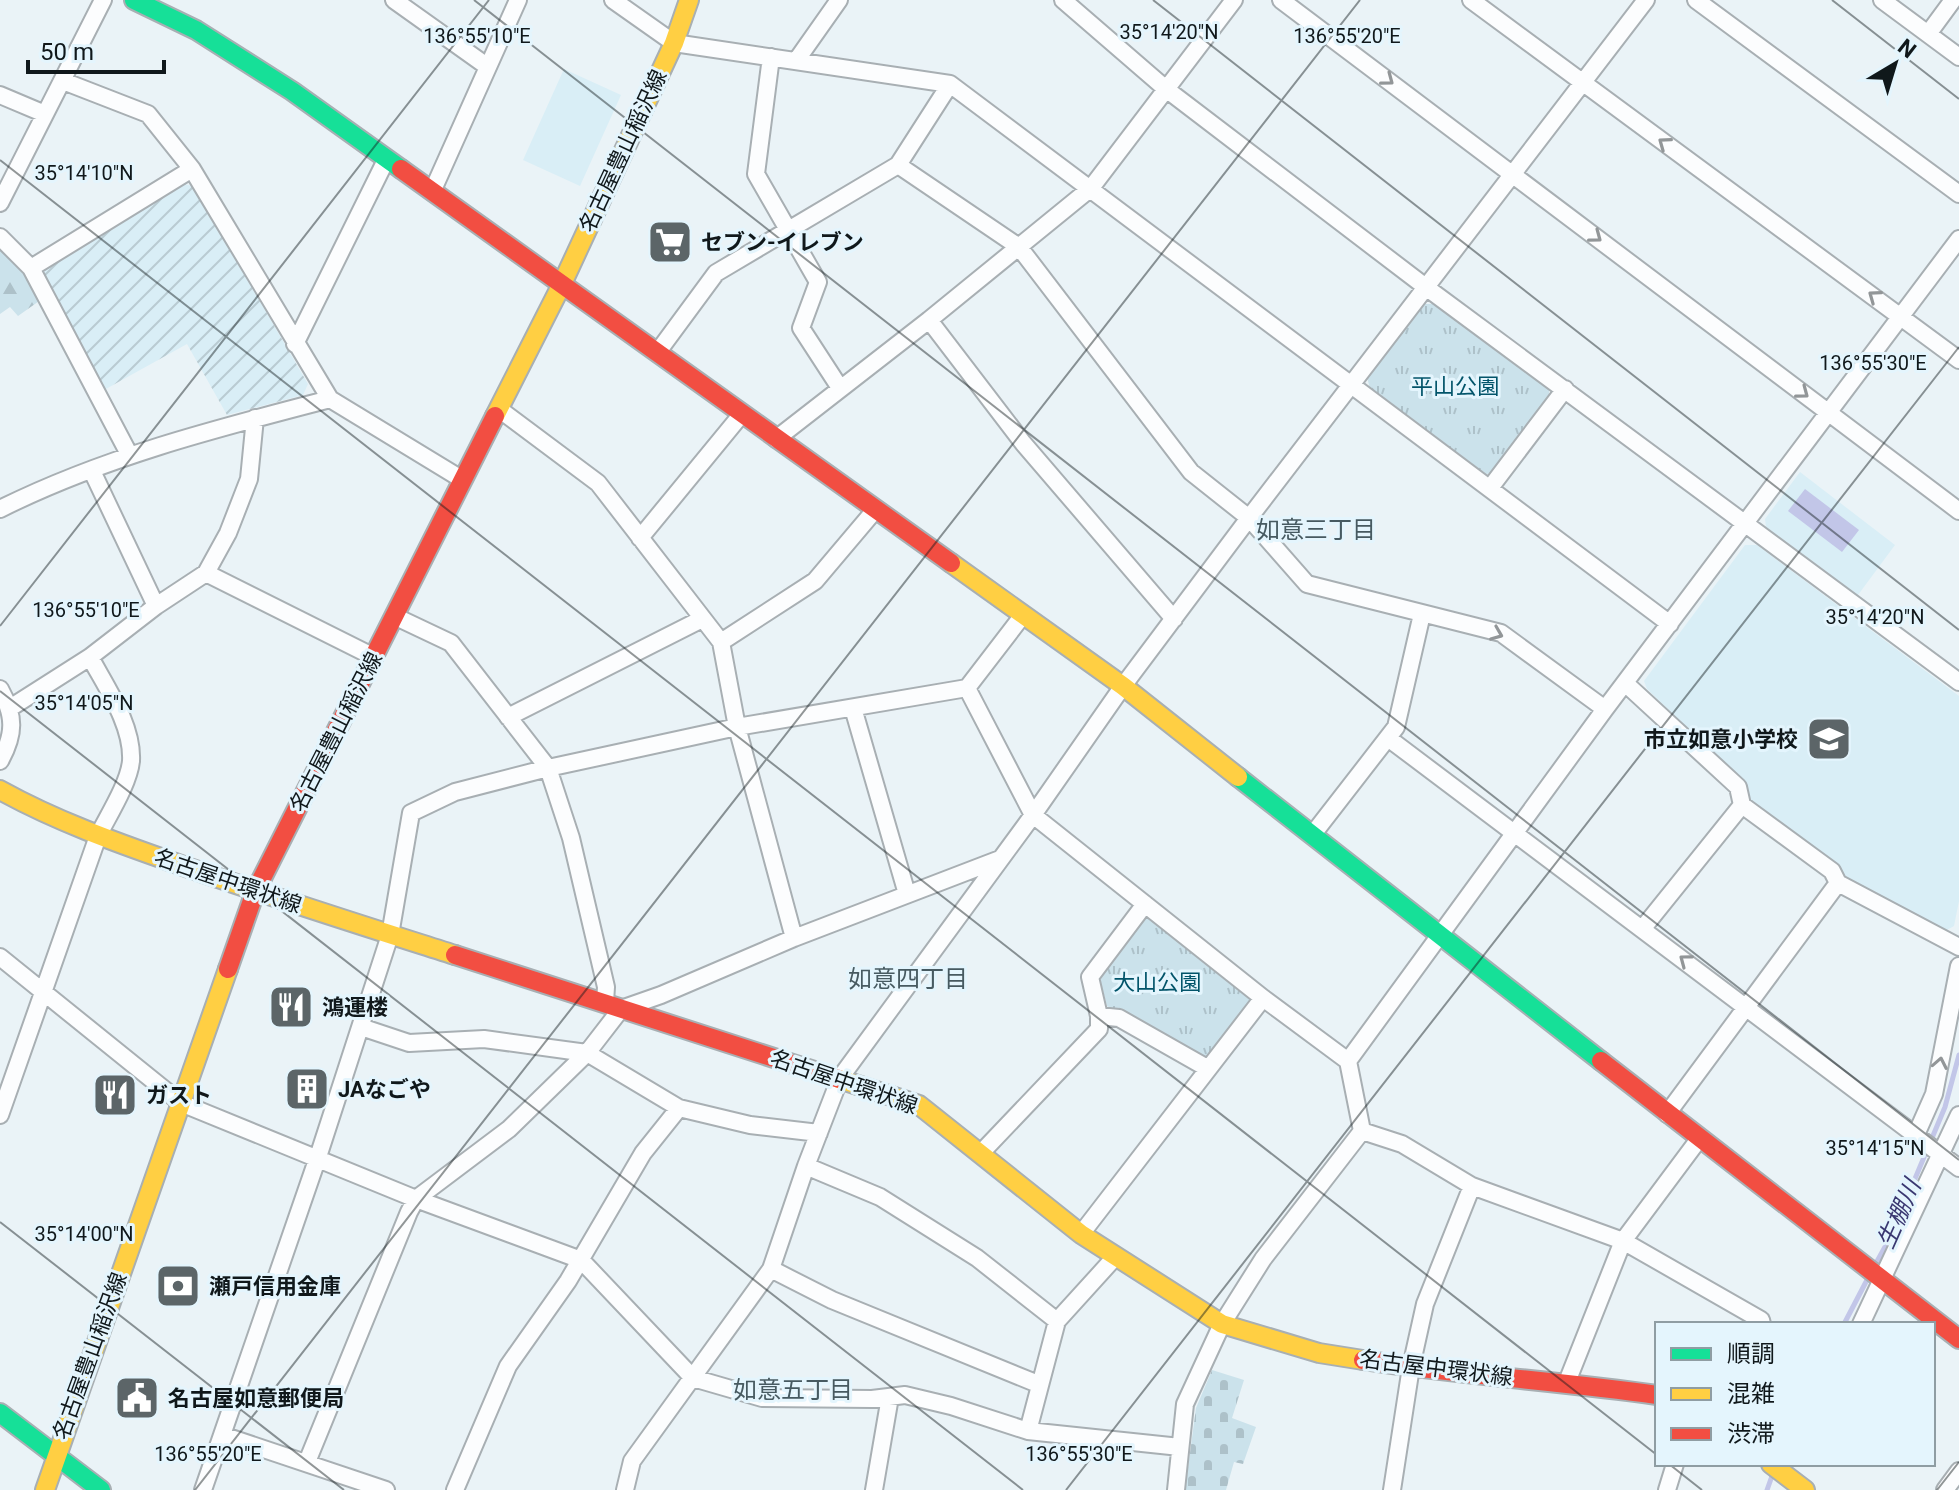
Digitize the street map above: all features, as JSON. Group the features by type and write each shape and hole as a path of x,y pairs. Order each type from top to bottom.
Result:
{"main road":[{"path":"134,0 196,30 292,91 1123,686 1439,936 1959,1339"},
{"name":"名古屋豊山稲沢線","path":"46,1489 255,892 561,286 674,43 689,0"},
{"name":"名古屋中環状線","path":"0,790 41,813 98,836 255,892 919,1105 1081,1234 1222,1324 1319,1353 1411,1367 1567,1382 1655,1395"},
{"path":"0,1413 54,1461 101,1490"}],"street":[{"path":"0,203 103,0"},
{"path":"394,0 488,67"},
{"path":"432,192 518,0"},
{"path":"613,0 674,43 950,84 1670,624"},
{"path":"796,61 839,0"},
{"path":"1063,0 1166,89 1427,288 1959,682"},
{"path":"776,439 1091,188 1234,0"},
{"path":"1281,0 1959,511"},
{"path":"1471,0 1959,360"},
{"path":"625,1490 632,1461 771,1269 840,1078 1033,815 1123,686 1350,384 1646,0"},
{"path":"1696,0 1959,194"},
{"path":"1882,0 1959,57"},
{"path":"1928,34 1953,0"},
{"path":"771,57 756,174 818,282 801,328 840,388"},
{"path":"63,81 148,114 192,169 330,399 463,480"},
{"path":"657,353 716,273 898,165 950,84"},
{"path":"0,95 45,114"},
{"path":"295,344 386,160"},
{"path":"898,165 1019,247 1191,472 1249,518 1307,584 1501,633 1605,709"},
{"path":"31,268 192,169"},
{"path":"0,237 31,268 129,454"},
{"path":"1348,1061 1605,709 1959,239"},
{"path":"929,320 1023,443 1174,619"},
{"path":"1490,488 1565,389"},
{"path":"0,509 129,454 330,399"},
{"path":"499,409 598,483 721,642 737,727 794,938"},
{"path":"640,538 741,415"},
{"path":"10,708 90,657 156,606 206,573 228,533 249,479 255,418"},
{"path":"92,471 156,606"},
{"path":"721,642 815,581 875,510"},
{"path":"206,573 374,657"},
{"path":"1313,834 1396,727 1422,614"},
{"path":"203,1490 318,1157 390,935 411,813 455,792 548,768 737,727 967,688 1023,615"},
{"path":"307,1462 416,1199 509,1129 587,1053 613,1005 571,838 548,768 451,643 394,616"},
{"path":"508,717 702,619"},
{"path":"0,1115 98,836 131,763 129,741 116,705 90,657"},
{"path":"1625,683 1738,787 1742,805 1832,871 1838,883 1959,947"},
{"path":"967,688 1033,815 1263,998 1348,1061 1362,1131 1263,1259 1222,1324 1185,1404 1176,1490"},
{"path":"0,689 10,708 11,741 0,761"},
{"path":"853,708 907,894"},
{"path":"1388,738 1959,1168"},
{"path":"1643,928 1742,805"},
{"path":"613,1005 661,995 794,938 1000,859"},
{"path":"1667,1114 1838,883"},
{"path":"980,1154 1099,1029 1090,977 1145,904"},
{"path":"0,957 181,1103 416,1199 581,1260 693,1378 762,1398 872,1399 905,1395 1028,1431 1180,1447"},
{"path":"1861,1322 1873,1274 1929,1146 1934,1094 1959,966"},
{"path":"1081,1234 1263,998"},
{"path":"1099,1016 1119,1018 1207,1068"},
{"path":"361,1027 409,1043 484,1039 587,1053 679,1108 750,1125 819,1133"},
{"path":"455,1490 508,1366 581,1260 643,1153 679,1108"},
{"path":"1929,1146 1959,1115"},
{"path":"1362,1131 1402,1144 1472,1186 1623,1241 1762,1322"},
{"path":"1567,1382 1623,1241 1699,1139"},
{"path":"806,1166 880,1197 977,1258 1057,1321"},
{"path":"1392,1490 1411,1367 1425,1304 1472,1186"},
{"path":"1028,1431 1057,1321 1116,1256"},
{"path":"771,1269 832,1300 1038,1384"},
{"path":"874,1490 890,1397"},
{"path":"222,1435 386,1490"},
{"path":"1667,1490 1674,1466"},
{"path":"1945,1490 1959,1471"}],"shaded area":[{"path":"564,69 621,95 580,186 523,160"},
{"path":"183,184 193,186 308,384 303,395 227,415 187,344 104,390 41,272 44,267"},
{"path":"1800,472 1895,545 1858,595 1766,527 1765,519"},
{"name":"市立如意小学校","path":"1745,545 1757,545 1959,696 1959,901 1954,926 1945,931 1852,884 1839,870 1753,807 1743,781 1647,689 1644,681"}],"green space":[{"path":"0,245 29,274 42,299 18,316 10,307 0,314"},
{"name":"平山公園","path":"1423,304 1434,304 1549,390 1549,400 1494,473 1486,474 1370,389 1367,377"},
{"name":"大山公園","path":"1149,918 1249,995 1250,1003 1210,1057 1200,1058 1107,1006 1099,976 1140,919"},
{"path":"1212,1370 1244,1380 1232,1418 1256,1427 1243,1464 1234,1462 1226,1490 1185,1490 1196,1408"}],"water":[{"path":"1805,489 1859,530 1842,552 1788,511"}],"waterway":[{"name":"生棚川","path":"1875,1265 1891,1236 1945,1107 1959,1055"},
{"name":"生棚川","path":"1845,1322 1868,1278"},
{"name":"生棚川","path":"1767,1490 1772,1476"}],"traffic: fast":[{"path":"134,0 196,30 292,91 401,169"},
{"path":"1238,777 1601,1061"},
{"path":"0,1413 101,1490"}],"traffic: slow":[{"path":"495,416 561,286 674,43 689,0"},
{"path":"951,563 1123,686 1238,777"},
{"path":"0,790 64,821 130,847 455,955"},
{"path":"45,1490 228,969"},
{"path":"839,1079 919,1105 1081,1234 1222,1324 1319,1353 1363,1360"},
{"path":"1774,1466 1805,1490"}],"traffic: jam":[{"path":"401,169 951,563"},
{"path":"228,969 255,892 495,416"},
{"path":"455,955 839,1079"},
{"path":"1601,1061 1959,1339"},
{"path":"1363,1360 1655,1395"}],"place":[{"name":"セブン-イレブン","path":"670,242"},
{"name":"市立如意小学校","path":"1829,739"},
{"name":"鴻運楼","path":"291,1007"},
{"name":"JAなごや","path":"307,1089"},
{"name":"ガスト","path":"115,1095"},
{"name":"瀬戸信用金庫","path":"178,1286"},
{"name":"名古屋如意郵便局","path":"137,1398"}],"district":[{"name":"如意三丁目","path":"1316,530"},
{"name":"如意四丁目","path":"908,979"},
{"name":"如意五丁目","path":"793,1390"}]}
